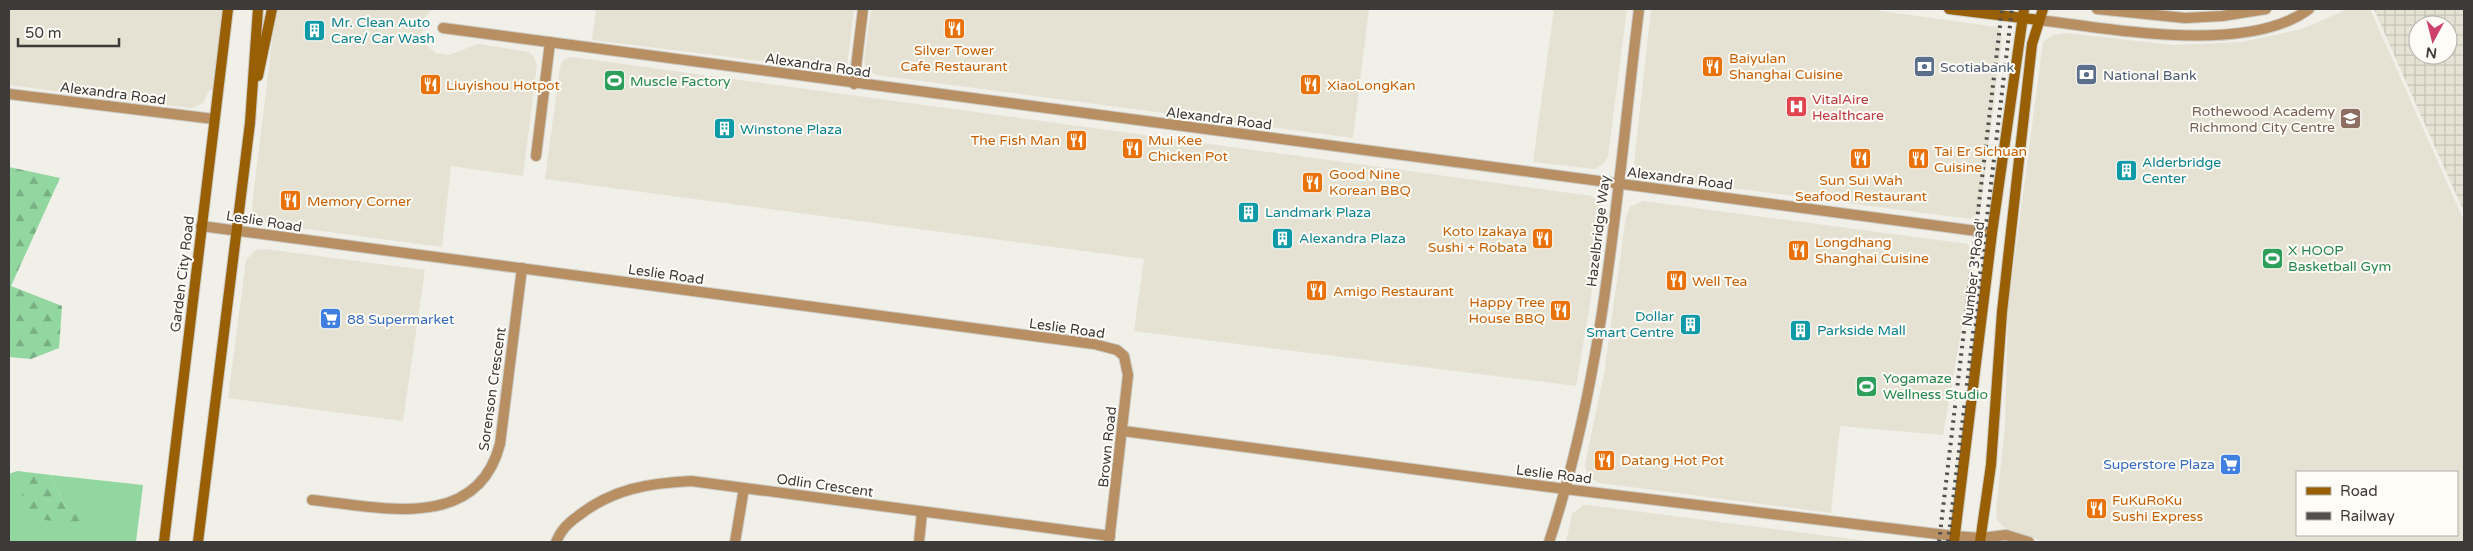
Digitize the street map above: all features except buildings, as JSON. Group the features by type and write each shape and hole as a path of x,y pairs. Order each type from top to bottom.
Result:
{"main road":[{"name":"Garden City Road","path":"164,542 228,9"},
{"path":"198,542 253,92 258,9"},
{"path":"253,92 272,9"},
{"path":"1949,9 2023,13 2039,20"},
{"path":"1984,541 2002,312 2032,44 2042,9"},
{"name":"Number 3 Road","path":"1954,539 1992,233 2023,13"}],"street":[{"path":"854,84 863,9"},
{"name":"Hazelbridge Way","path":"1550,542 1565,490 1595,348 1618,184 1639,9"},
{"path":"2097,9 2185,18 2222,16 2266,9"},
{"path":"2039,20 2174,36 2218,35 2265,28 2296,19 2309,9"},
{"name":"Alexandra Road","path":"443,28 854,84 1992,233"},
{"path":"536,156 550,42"},
{"name":"Alexandra Road","path":"9,94 214,119"},
{"name":"Leslie Road","path":"201,226 1094,344 1117,350 1124,356"},
{"name":"Sorenson Crescent","path":"312,500 398,509 431,509 470,491 487,477 496,462 500,444 522,268"},
{"name":"Brown Road","path":"1110,539 1128,375 1124,356"},
{"name":"Leslie Road","path":"1123,431 1565,490 1954,539 1984,541 2006,535 2029,542"},
{"name":"Odlin Crescent","path":"556,542 560,530 592,504 610,495 660,482 691,481 1110,539"},
{"path":"735,542 744,488"},
{"path":"919,542 922,512"}],"shaded area":[{"path":"9,9 223,9 213,90 209,90 203,103 191,108 9,85"},
{"path":"276,9 433,9 425,17 422,34 426,45 436,53 449,55 478,44 529,52 534,57 537,65 523,176 451,166 442,247 268,224 260,221 253,214 252,206"},
{"path":"596,9 854,9 847,66 842,71 592,40"},
{"path":"871,9 1369,9 1353,138 876,75 866,68 864,61"},
{"path":"1554,9 1627,9 1608,157 1602,165 1595,169 1533,162"},
{"path":"1651,9 1867,9 1997,27 2002,40 1980,212 1970,219 1648,177 1640,174 1634,163"},
{"path":"2348,9 2370,9 2464,221 2464,542 2042,542 2030,536 2006,529 1997,520 1996,511 2005,427 2008,308 2043,42 2053,35 2067,33 2172,45 2242,42 2302,29"},
{"path":"2374,9 2464,9 2464,212"},
{"path":"572,57 1592,196 1600,204 1601,217 1590,304 1576,386 1134,331 1144,259 545,179 560,67 563,60"},
{"path":"1643,201 1968,244 1974,258 1943,435 1840,426 1831,513 1600,483 1591,479 1587,475 1585,464 1604,374 1626,216 1630,207"},
{"path":"265,249 425,270 403,421 228,398 246,260 256,250"},
{"path":"1583,505 1876,542 1566,542 1572,514"}],"green space":[{"path":"9,167 60,178 11,286 62,306 59,348 31,359 9,357"},
{"path":"17,471 86,524 64,504 51,475 143,485 136,542 9,542 9,474"},
{"path":"17,471 51,475 64,504 87,524 23,518 22,478"}],"railway":[{"path":"1939,542 2002,9"},
{"path":"1948,542 2012,9"}],"place":[{"name":"Silver Tower Cafe Restaurant","path":"954,28"},
{"name":"Mr. Clean Auto Care/ Car Wash","path":"315,30"},
{"name":"Baiyulan Shanghai Cuisine","path":"1713,66"},
{"name":"Scotiabank","path":"1924,67"},
{"name":"National Bank","path":"2087,75"},
{"name":"Muscle Factory","path":"614,81"},
{"name":"Liuyishou Hotpot","path":"430,85"},
{"name":"XiaoLongKan","path":"1311,85"},
{"name":"VitalAire Healthcare","path":"1796,107"},
{"name":"Rothewood Academy Richmond City Centre","path":"2351,119"},
{"name":"Winstone Plaza","path":"724,129"},
{"name":"The Fish Man","path":"1076,140"},
{"name":"Mui Kee Chicken Pot","path":"1132,148"},
{"name":"Sun Sui Wah Seafood Restaurant","path":"1861,158"},
{"name":"Tai Er Sichuan Cuisine","path":"1918,159"},
{"name":"Alderbridge Center","path":"2126,170"},
{"name":"Good Nine Korean BBQ","path":"1313,182"},
{"name":"Memory Corner","path":"291,201"},
{"name":"Landmark Plaza","path":"1249,212"},
{"name":"Alexandra Plaza","path":"1283,238"},
{"name":"Koto Izakaya Sushi + Robata","path":"1543,239"},
{"name":"Longdhang Shanghai Cuisine","path":"1799,250"},
{"name":"X HOOP Basketball Gym","path":"2272,258"},
{"name":"Well Tea","path":"1676,281"},
{"name":"Amigo Restaurant","path":"1317,291"},
{"name":"Happy Tree House BBQ","path":"1561,310"},
{"name":"88 Supermarket","path":"331,319"},
{"name":"Dollar Smart Centre","path":"1690,324"},
{"name":"Parkside Mall","path":"1801,330"},
{"name":"Yogamaze Wellness Studio","path":"1867,386"},
{"name":"Datang Hot Pot","path":"1605,460"},
{"name":"Superstore Plaza","path":"2231,464"},
{"name":"FuKuRoKu Sushi Express","path":"2096,508"}]}
